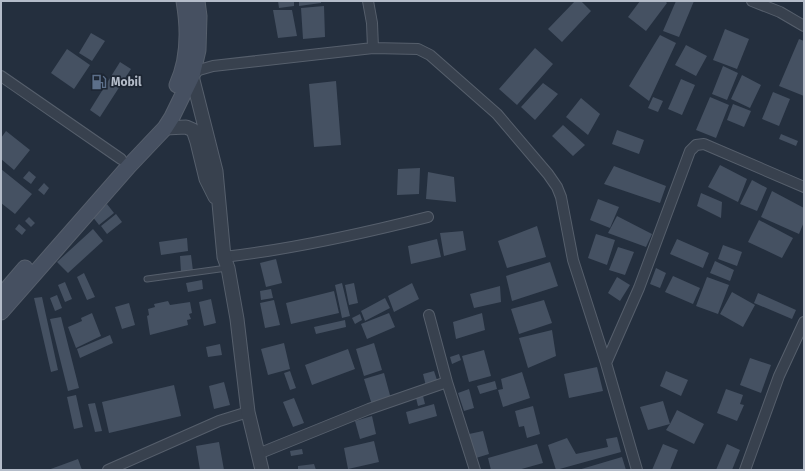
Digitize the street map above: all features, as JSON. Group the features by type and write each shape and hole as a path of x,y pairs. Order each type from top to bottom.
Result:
{"main road":[{"path":"1,296 164,112 183,72 187,46 187,17 184,1"},
{"path":"1,312 129,166 165,128 180,104 192,76 198,50 200,16 197,1"}],"street":[{"path":"368,1 372,23 372,48"},
{"path":"752,1 780,12 804,26"},
{"path":"262,470 248,412 237,319 226,263 218,204 216,171 192,76 199,70 213,66 372,48 418,49 430,55 498,114 557,187 561,197 573,260 606,363 637,470"},
{"path":"1,76 121,159"},
{"path":"165,128 186,127 193,130 206,179 218,204"},
{"path":"606,363 639,288 690,151 696,145 704,144 804,187"},
{"path":"226,263 265,252 350,236 428,217"},
{"path":"429,315 447,382 475,470"},
{"path":"745,470 779,376 804,322"},
{"path":"258,454 368,409 447,382"},
{"path":"108,470 219,421 248,412"}],"lane":[{"path":"147,278 226,263"}],"building":[{"path":"278,1 294,1 294,6 279,8"},
{"path":"299,1 321,1 321,3 299,6"},
{"path":"575,1 581,1 591,11 562,42 548,29"},
{"path":"640,1 665,1 667,3 646,31 628,17"},
{"path":"676,1 694,1 679,37 663,31"},
{"path":"324,6 325,37 303,39 301,8"},
{"path":"273,10 292,10 297,36 278,38"},
{"path":"725,29 749,39 737,69 713,60"},
{"path":"91,33 105,41 92,61 79,53"},
{"path":"660,35 676,43 649,101 629,86"},
{"path":"799,39 804,41 804,96 779,86"},
{"path":"686,45 707,56 696,76 675,65"},
{"path":"535,48 553,64 517,105 499,89"},
{"path":"67,49 90,65 74,89 51,73"},
{"path":"120,62 131,69 100,117 90,110"},
{"path":"723,66 738,73 727,100 712,94"},
{"path":"742,75 761,85 750,108 731,99"},
{"path":"681,79 695,85 682,115 668,109"},
{"path":"336,81 341,145 314,147 309,84"},
{"path":"543,83 558,94 535,120 521,107"},
{"path":"773,92 790,99 779,126 762,119"},
{"path":"653,97 663,101 658,112 648,108"},
{"path":"710,97 729,105 716,138 696,130"},
{"path":"581,98 600,114 588,135 566,117"},
{"path":"733,104 751,111 744,127 727,120"},
{"path":"563,125 585,145 573,156 552,136"},
{"path":"617,130 644,140 639,154 612,144"},
{"path":"6,131 30,150 14,170 1,159 1,138"},
{"path":"781,134 798,141 796,146 779,139"},
{"path":"720,165 747,179 738,202 708,187"},
{"path":"614,166 666,186 660,203 604,184"},
{"path":"420,168 419,194 397,195 398,169"},
{"path":"1,169 32,194 15,214 1,203"},
{"path":"29,171 36,177 31,184 23,178"},
{"path":"428,172 454,177 456,202 426,199"},
{"path":"752,180 767,188 757,211 740,204"},
{"path":"44,183 49,188 44,195 38,190"},
{"path":"772,191 804,208 804,222 799,234 761,217"},
{"path":"701,193 722,202 721,218 697,206"},
{"path":"598,199 619,207 610,228 590,220"},
{"path":"107,204 114,213 99,225 92,216"},
{"path":"116,214 122,222 107,234 101,226"},
{"path":"617,216 652,234 646,247 608,233"},
{"path":"29,217 35,223 31,227 25,221"},
{"path":"759,220 793,238 782,258 748,242"},
{"path":"19,224 26,230 22,235 15,229"},
{"path":"537,226 546,257 507,268 498,241"},
{"path":"93,229 103,241 68,273 57,262"},
{"path":"463,231 466,250 444,256 440,233"},
{"path":"596,234 615,240 607,265 588,258"},
{"path":"187,238 188,251 161,255 159,242"},
{"path":"437,239 441,257 411,264 408,246"},
{"path":"677,239 709,253 703,268 670,254"},
{"path":"723,245 742,252 737,266 718,259"},
{"path":"618,247 634,252 625,275 609,270"},
{"path":"191,255 193,271 181,272 180,256"},
{"path":"276,259 282,283 266,287 260,263"},
{"path":"715,261 734,270 730,281 710,273"},
{"path":"550,262 558,286 512,301 506,276"},
{"path":"656,268 666,273 660,288 650,284"},
{"path":"84,273 95,297 87,300 77,277"},
{"path":"673,276 700,288 693,304 665,292"},
{"path":"617,277 630,285 620,301 608,293"},
{"path":"707,277 729,285 718,314 696,306"},
{"path":"202,280 203,289 188,292 186,283"},
{"path":"65,282 72,299 65,302 58,285"},
{"path":"342,283 350,316 342,318 335,285"},
{"path":"354,283 358,303 349,305 345,285"},
{"path":"412,283 419,299 394,312 388,296"},
{"path":"500,286 501,302 474,308 470,294"},
{"path":"271,289 273,298 261,300 260,291"},
{"path":"334,291 339,313 291,324 286,303"},
{"path":"732,292 755,305 743,327 720,314"},
{"path":"758,293 796,310 792,319 754,303"},
{"path":"57,295 62,308 55,311 50,298"},
{"path":"42,297 58,370 51,372 34,298"},
{"path":"385,298 390,308 365,321 361,311"},
{"path":"211,299 216,323 204,326 199,302"},
{"path":"274,300 280,325 265,328 260,303"},
{"path":"544,300 552,323 519,334 511,309"},
{"path":"168,301 170,305 190,302 192,313 189,314 191,319 187,320 188,325 150,335 147,316 149,315 148,309 155,307 154,304"},
{"path":"129,303 135,325 122,329 115,307"},
{"path":"92,313 101,336 76,348 68,327 82,321 81,318"},
{"path":"389,313 395,327 367,339 361,324"},
{"path":"482,313 485,330 456,339 453,322"},
{"path":"360,314 362,320 355,324 352,318"},
{"path":"61,317 79,388 68,391 50,319"},
{"path":"345,320 346,327 316,334 314,327"},
{"path":"552,330 556,356 528,368 519,338"},
{"path":"110,335 113,343 80,358 77,349"},
{"path":"284,343 290,369 268,375 261,349"},
{"path":"374,343 382,370 364,376 356,349"},
{"path":"220,344 222,355 208,357 206,347"},
{"path":"348,349 355,369 312,385 305,365"},
{"path":"484,350 491,376 469,382 462,356"},
{"path":"459,354 461,360 452,364 450,357"},
{"path":"750,358 771,365 761,393 740,385"},
{"path":"597,367 603,391 569,398 564,374"},
{"path":"290,371 296,388 290,390 284,373"},
{"path":"434,371 438,383 426,386 423,374"},
{"path":"666,371 688,380 681,396 660,386"},
{"path":"522,372 530,398 503,407 498,390 503,389 501,379"},
{"path":"384,373 391,399 372,405 364,379"},
{"path":"495,381 497,389 480,394 477,386"},
{"path":"224,382 230,405 214,409 209,386"},
{"path":"174,385 181,416 109,433 102,402"},
{"path":"469,389 474,408 464,411 458,393"},
{"path":"726,389 743,395 740,404 744,405 737,421 717,413"},
{"path":"76,395 83,427 74,429 67,397"},
{"path":"423,396 425,404 418,406 416,398"},
{"path":"294,398 304,423 293,427 283,402"},
{"path":"663,401 670,424 648,430 640,407"},
{"path":"95,403 102,431 95,432 88,404"},
{"path":"434,404 437,416 409,424 406,412"},
{"path":"533,406 540,434 527,438 524,426 519,427 515,411"},
{"path":"677,410 704,424 694,444 666,430"},
{"path":"372,416 376,434 360,439 355,421"},
{"path":"483,431 489,454 476,458 469,434"},
{"path":"617,437 621,452 556,470 548,445 567,438 576,454 608,447 606,439"},
{"path":"374,441 379,462 348,469 344,448"},
{"path":"219,442 224,470 200,470 196,446"},
{"path":"537,444 543,463 518,470 491,470 488,458"},
{"path":"663,444 678,450 670,470 652,470"},
{"path":"727,444 740,450 732,470 716,470"},
{"path":"302,449 303,454 291,456 290,451"},
{"path":"622,457 626,470 578,470"},
{"path":"78,459 82,470 48,470"},
{"path":"314,464 316,470 298,470 298,466"}],"place":[{"name":"Mobil","path":"99,82"}]}
